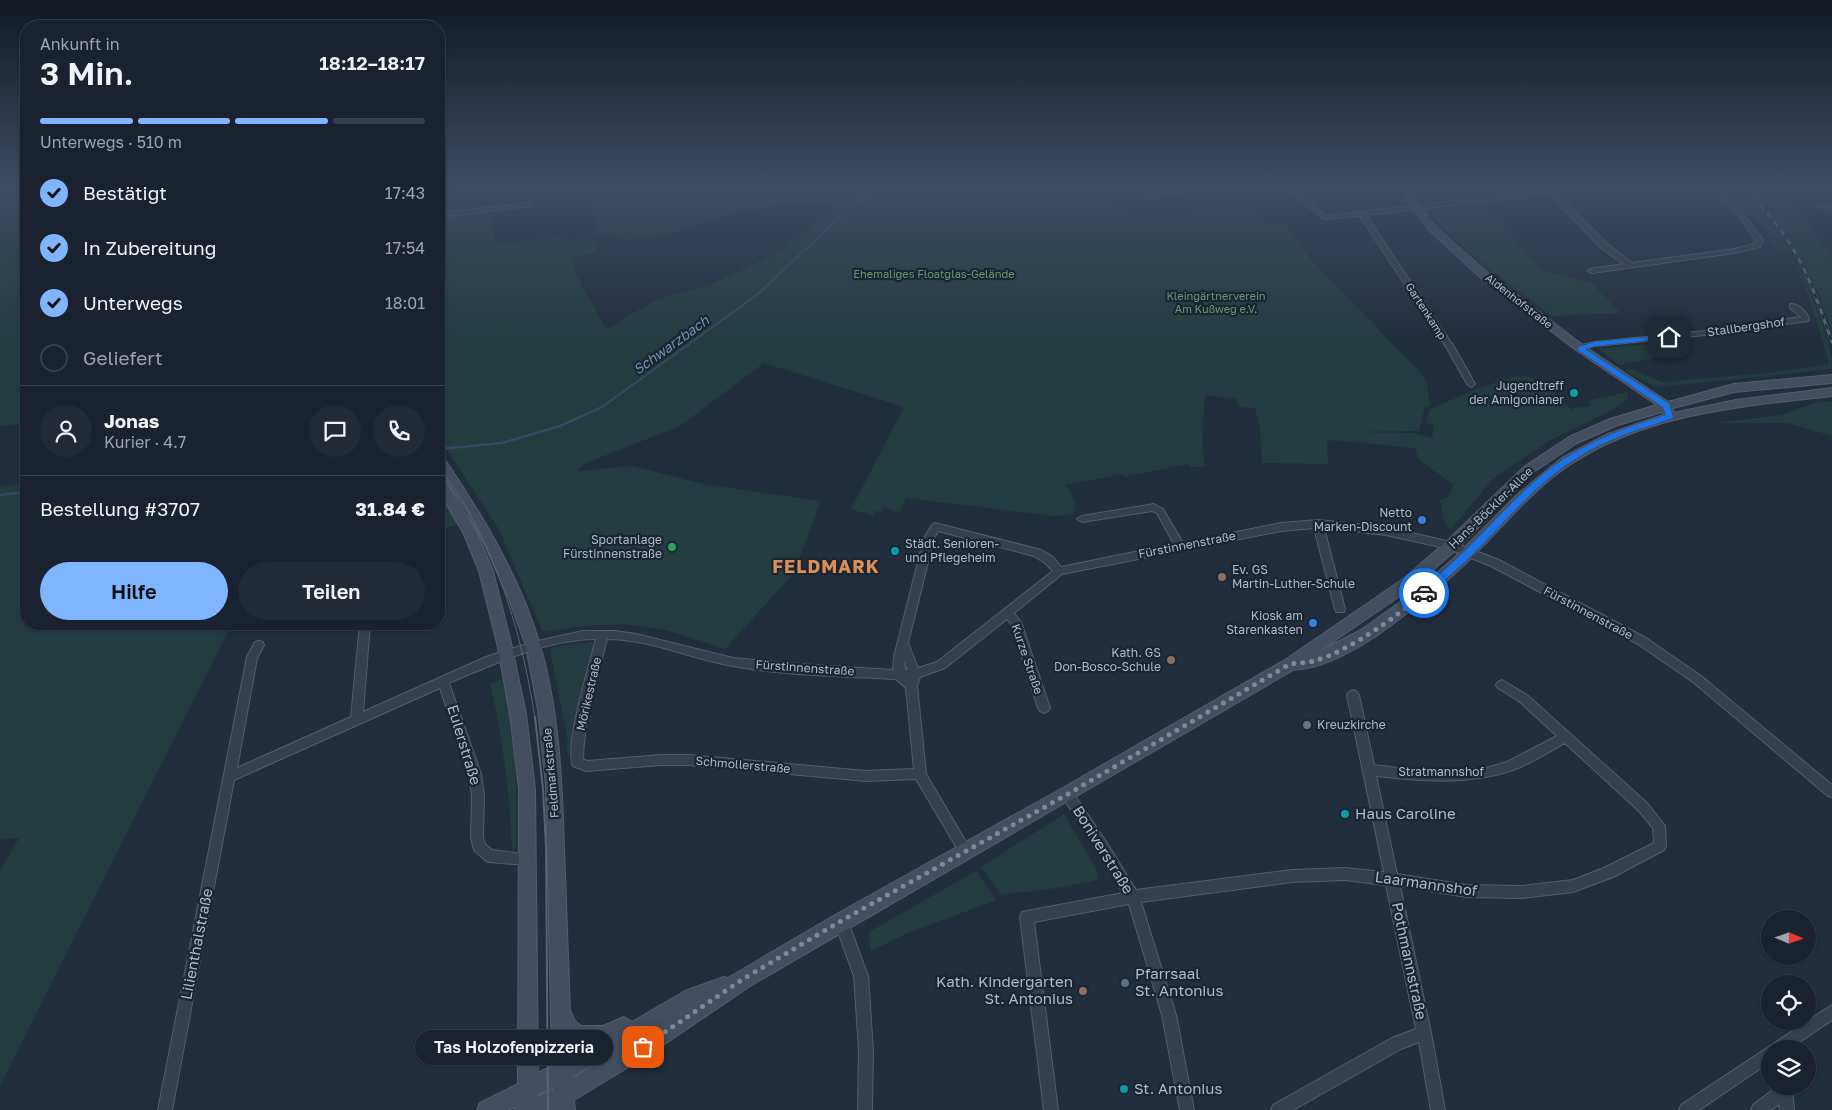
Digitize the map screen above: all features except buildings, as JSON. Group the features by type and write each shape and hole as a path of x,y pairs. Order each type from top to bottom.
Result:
{"street":[{"name":"Gartenkamp","path":"1377,237 1452,350 1471,384"},
{"name":"Aldenhofstraße","path":"1442,237 1462,256 1580,348 1668,411"},
{"path":"1595,237 1630,265"},
{"path":"1592,271 1734,251 1756,245 1759,240 1757,237"},
{"name":"Stallbergshof","path":"1580,348 1595,344 1705,333 1805,319 1804,315 1793,306"},
{"name":"Aldenhofstraße","path":"1580,348 1590,360 1652,410 1668,411"},
{"name":"Hans-Böckler-Allee","path":"1290,664 1313,661 1344,648 1417,599 1469,552 1507,511 1550,473 1582,451 1668,411 1734,388 1832,379"},
{"name":"Hans-Böckler-Allee","path":"1668,411 1832,392"},
{"name":"Hans-Böckler-Allee","path":"532,1110 564,1102 743,979 841,921 1068,794 1290,664 1408,583 1451,546 1528,470 1573,440 1614,422 1652,410"},
{"name":"Feldmarkstraße","path":"445,469 472,509 492,545 533,646 546,710 554,785 564,1102"},
{"name":"Feldmarkstraße","path":"445,492 469,531 481,557 507,654 518,714 527,790 528,1089 525,1110"},
{"path":"1082,519 1154,507 1160,511 1180,546"},
{"path":"1318,524 1340,609"},
{"name":"Fürstinnenstraße","path":"507,654 583,635 603,635 636,638 733,662 799,669 900,675 915,674 941,665 1059,571 1281,527 1318,524 1370,528 1451,546 1469,552 1495,563 1642,641 1697,679 1832,792"},
{"path":"911,686 900,675 899,657 929,538 935,527 1036,553 1049,560 1059,571"},
{"name":"Kurze Straße","path":"1007,612 1016,622 1044,708"},
{"path":"357,719 364,630"},
{"name":"Mörikestraße","path":"576,753 585,705 603,635"},
{"path":"1332,636 1344,648"},
{"path":"903,644 915,674 911,686 920,774 924,784 965,851"},
{"name":"Lilienthalstraße","path":"165,1110 252,657 259,645"},
{"path":"229,777 507,654"},
{"name":"Eulerstraße","path":"444,681 475,774 478,796 479,847 489,856 528,859"},
{"name":"Laarmannshof","path":"1051,1110 1027,917 1133,897 1292,876 1345,874 1392,878 1466,892 1522,892 1573,886 1608,873 1660,846 1659,826 1643,807 1522,698 1502,685"},
{"name":"Pothmannstraße","path":"1353,695 1424,1033 1438,1110"},
{"name":"Stratmannshof","path":"1370,770 1415,775 1486,773 1510,766 1566,738"},
{"name":"Schmollerstraße","path":"576,753 577,762 586,766 660,760 689,760 866,776 920,774"},
{"name":"Boniverstraße","path":"1068,794 1133,897 1169,1015 1187,1110"},
{"path":"841,921 861,976 866,1050 865,1110"},
{"name":"Hans-Böckler-Allee","path":"487,1110 562,1072 692,998 743,979"},
{"path":"560,1011 569,1029 582,1036 595,1038 614,1032 638,1019 647,1022"},
{"path":"1792,1040 1832,1012"},
{"path":"1278,1110 1397,1043 1424,1033"},
{"path":"1686,1110 1761,1061"},
{"path":"1758,1110 1777,1095"},
{"path":"1786,1095 1787,1110"}],"green space":[{"path":"0,237 20,237 20,424 0,426"},
{"path":"445,237 494,237 495,245 553,237 560,237 566,241 586,237 597,242 595,253 571,258 575,273 606,329 654,301 711,284 784,250 800,237 1295,237 1311,260 1419,371 1427,383 1430,406 1425,407 1419,431 1344,432 1414,433 1432,438 1434,425 1425,423 1430,409 1511,377 1527,376 1550,388 1574,412 1572,408 1590,406 1590,400 1628,392 1627,400 1610,411 1551,440 1493,479 1451,529 1445,525 1440,500 1448,497 1454,485 1419,460 1415,448 1331,440 1327,443 1328,464 1262,463 1260,430 1255,408 1239,407 1237,399 1205,395 1203,440 1205,467 1191,467 1188,464 1124,477 1122,474 1066,485 1076,503 1074,514 1054,516 906,498 899,512 884,507 881,512 876,510 873,516 851,509 904,407 764,363 680,426 586,463 577,471 633,466 703,484 821,501 794,573 725,649 651,627 603,625 543,632 498,528 445,447"},
{"path":"611,237 660,237 659,237 628,240"},
{"path":"1452,237 1512,237 1540,270 1592,283 1621,313 1552,316 1468,252"},
{"path":"1770,237 1781,237 1787,246 1796,262 1820,318 1830,349 1832,369 1661,387 1653,386 1623,370 1631,369 1662,382 1777,372 1829,364 1817,321 1796,265 1790,252 1776,248"},
{"path":"1788,237 1818,237 1832,260 1832,331 1814,284"},
{"path":"1650,344 1655,358 1619,365 1598,349"},
{"path":"1832,401 1832,436 1787,423 1714,423 1782,415 1813,403"},
{"path":"20,484 20,630 231,630 226,635 0,1086 0,871 19,838 0,839 0,486"},
{"path":"445,503 458,525 445,528"},
{"path":"593,642 594,646 571,753 566,753 568,742 550,649"},
{"path":"503,679 513,742 516,784 516,848 512,852 505,767 499,725 490,684"},
{"path":"1064,814 1098,872 1097,879 1045,890 1001,894 981,867"},
{"path":"976,871 997,900 910,932 871,951 868,937 869,932"}],"waterway":[{"name":"Schwarzbach","path":"580,417 602,407 758,294 819,237"},
{"name":"Schwarzbach","path":"445,448 502,443 560,426 582,416"},
{"name":"Schwarzbach","path":"0,495 20,493"}],"tram line":[{"path":"445,475 461,498 495,566 519,641 535,718"},
{"path":"535,717 543,789 546,847 548,1110"}],"railway":[{"path":"1785,237 1801,263 1811,285 1832,342"}],"way so far":[{"path":"643,1047 743,979 841,921 1068,794 1290,664 1313,661 1334,654 1365,636 1424,593"}],"place":[{"name":"Jugendtreff der Amigonianer","path":"1574,393"},
{"name":"Netto Marken-Discount","path":"1422,520"},
{"name":"Sportanlage Fürstinnenstraße","path":"672,547"},
{"name":"Städt. Senioren- und Pflegeheim","path":"895,551"},
{"name":"Ev. GS Martin-Luther-Schule","path":"1222,577"},
{"name":"Kiosk am Starenkasten","path":"1313,623"},
{"name":"Kath. GS Don-Bosco-Schule","path":"1171,660"},
{"name":"Kreuzkirche","path":"1307,725"},
{"name":"Haus Caroline","path":"1345,814"},
{"name":"Pfarrsaal St. Antonius","path":"1125,983"},
{"name":"Kath. Kindergarten St. Antonius","path":"1083,991"},
{"name":"Tas Holzofenpizzeria","path":"643,1047"},
{"name":"St. Antonius","path":"1124,1089"}],"district":[{"name":"FELDMARK","path":"826,567"}],"route":[{"path":"1424,593 1469,552 1507,511 1550,473 1582,451 1628,430 1670,416 1666,406 1580,348 1595,344 1669,337"}],"park label":[{"name":"Ehemaliges Floatglas-Gelände","path":"934,274"},
{"name":"Kleingärtnerverein Am Kußweg e.V.","path":"1216,302"}]}
